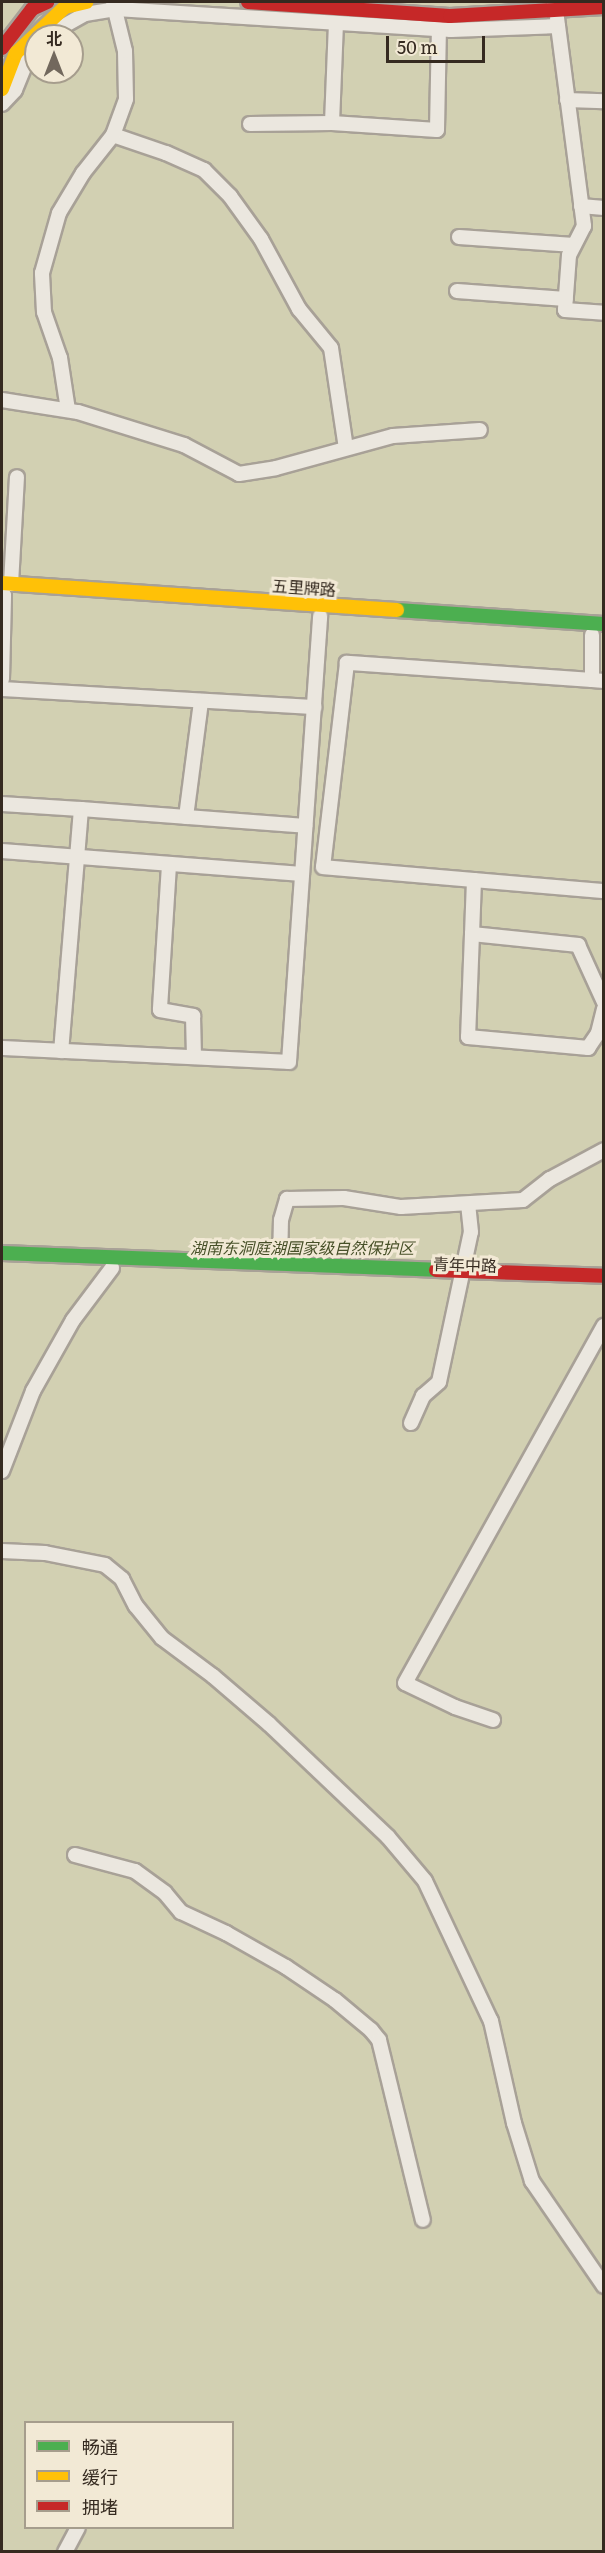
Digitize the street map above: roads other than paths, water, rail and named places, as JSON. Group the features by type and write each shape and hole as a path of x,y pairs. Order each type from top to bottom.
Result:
{"main road":[{"path":"2,48 32,9 47,2"},
{"path":"2,89 16,53 65,8 86,2"},
{"path":"248,2 450,16 603,7"},
{"path":"450,16 512,2"},
{"name":"五里牌路","path":"4,589 320,616 598,635"},
{"name":"五里牌路","path":"4,589 603,624"},
{"path":"2,1253 280,1263 462,1275 603,1276"},
{"name":"青年中路","path":"2,1264 462,1275 603,1285"}],"street":[{"path":"68,410 60,358 44,312 42,273 59,213 83,173 113,135 126,99 125,51 114,5"},
{"path":"67,24 85,14 114,5 438,29 558,26"},
{"path":"555,10 584,226 568,255 566,310 603,313"},
{"path":"332,123 336,23"},
{"path":"250,124 332,123 437,130 438,29"},
{"path":"2,104 15,90 24,68"},
{"path":"567,100 603,101"},
{"path":"113,135 166,153 204,170 230,196 261,239 299,309 331,348 346,448"},
{"path":"581,206 603,208"},
{"path":"459,237 574,245"},
{"path":"457,291 566,299"},
{"path":"2,400 68,410 184,445 239,474 276,468 393,436 480,430"},
{"path":"2,679 4,589 17,477"},
{"path":"2,1048 289,1062 320,616"},
{"path":"598,635 598,680 346,663 323,867 603,891"},
{"path":"2,689 314,706"},
{"path":"186,817 201,701"},
{"path":"2,804 305,826"},
{"path":"61,1051 81,809"},
{"path":"2,852 302,874"},
{"path":"169,865 160,1010 193,1016 194,1058"},
{"path":"474,880 468,1037 588,1048 598,1033 603,1009"},
{"path":"472,934 578,945 603,1002"},
{"path":"280,1263 281,1220 287,1199 344,1198 401,1207 523,1200 550,1179 603,1150"},
{"path":"411,1423 423,1396 439,1383 471,1232 468,1204"},
{"path":"2,1471 33,1391 73,1320 112,1268"},
{"path":"493,1720 455,1707 405,1683 603,1326"},
{"path":"2,1551 45,1553 105,1565 122,1580 136,1606 162,1638 213,1676 269,1724 388,1837 425,1881 491,2021 514,2123 532,2181 603,2286"},
{"path":"75,1855 135,1871 165,1893 182,1912 226,1933 286,1967 335,2000 371,2030 379,2040 423,2220"},
{"path":"65,2552 77,2529"}],"park label":[{"name":"湖南东洞庭湖国家级自然保护区","path":"302,1247"}]}
